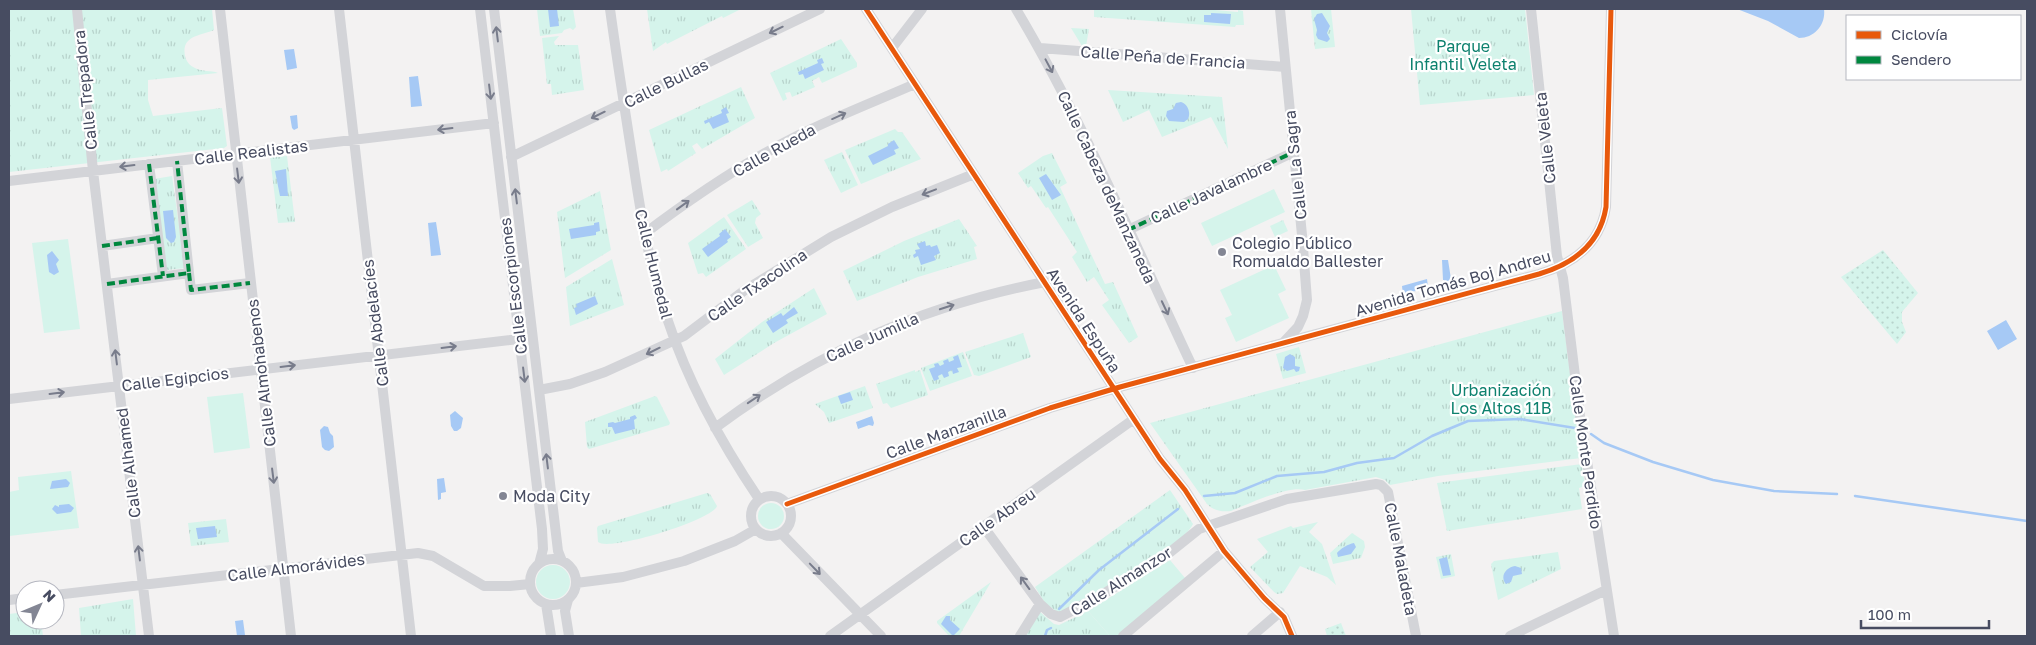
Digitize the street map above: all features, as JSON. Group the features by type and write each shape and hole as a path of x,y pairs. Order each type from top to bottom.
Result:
{"street":[{"name":"Calle Trepadora","path":"77,9 93,170"},
{"name":"Calle Almohabenos","path":"220,9 291,636"},
{"name":"Calle Abdelacíes","path":"339,9 411,636"},
{"name":"Calle Escorpiones","path":"480,9 543,542 539,564"},
{"name":"Calle Escorpiones","path":"494,9 558,551 562,561"},
{"name":"Calle Humedal","path":"610,9 644,234 668,321 694,386 715,428 759,499"},
{"name":"Calle Bullas","path":"512,157 820,9"},
{"name":"Avenida Espuña","path":"866,9 1134,419 1224,551 1264,598 1280,612 1287,622 1292,636"},
{"path":"892,48 922,9"},
{"name":"Calle Cabeza deManzaneda","path":"1016,9 1040,48 1073,112 1193,368"},
{"name":"Calle La Sagra","path":"1280,9 1306,284 1306,305 1301,321 1294,332 1283,343"},
{"name":"Calle Veleta","path":"1531,9 1556,250 1560,267"},
{"name":"Avenida Tomás Boj Andreu","path":"1115,389 1560,267 1577,256 1591,244 1605,216 1611,9"},
{"name":"Calle Peña de Francia","path":"1040,48 1285,67"},
{"name":"Calle Rueda","path":"644,234 694,197 771,150 825,122 915,84"},
{"name":"Calle Realistas","path":"9,180 494,123"},
{"name":"Calle Javalambre","path":"1128,230 1294,152"},
{"path":"177,161 191,290 250,283"},
{"path":"148,164 163,276"},
{"name":"Calle Alhamed","path":"93,170 149,636"},
{"name":"Calle Txacolina","path":"539,390 570,384 605,372 688,334 718,309 774,271 831,237 892,207 974,174"},
{"path":"102,246 158,238"},
{"name":"Calle Monte Perdido","path":"1560,267 1614,636"},
{"path":"107,284 189,273"},
{"name":"Calle Jumilla","path":"715,428 758,396 804,368 882,330 960,303 1044,282"},
{"path":"1301,321 1303,328 1308,332 1316,334"},
{"name":"Calle Egipcios","path":"9,399 519,338"},
{"name":"Calle Manzanilla","path":"787,504 1007,423 1115,389"},
{"name":"Calle Abreu","path":"830,636 1134,419"},
{"name":"Calle Maladeta","path":"1207,526 1295,498 1372,484 1381,485 1385,488 1389,497 1416,636"},
{"path":"771,496 777,497 787,504 790,509 791,520 786,530 770,536 760,533 756,529 751,514 755,503 759,499 771,496"},
{"name":"Calle Almanzor","path":"984,526 1040,604 1056,617 1064,616 1122,582 1169,553 1195,532 1207,526"},
{"path":"576,582 623,577 684,561 735,541 756,529"},
{"path":"781,533 880,636"},
{"path":"1123,636 1134,633 1224,551"},
{"name":"Calle Almorávides","path":"65,594 418,553 433,556 484,586 530,584"},
{"path":"568,600 557,605 546,604 535,597 530,584 532,574 539,564 548,560 562,561 571,568 576,582 574,592 568,600 565,611 569,636"},
{"path":"1510,636 1606,590"},
{"path":"546,604 551,636"},
{"path":"1020,636 1040,604"},
{"path":"1252,636 1280,612"}],"green space":[{"path":"9,9 212,9 214,30 189,40 186,44 185,56 188,63 193,67 218,73 148,80 148,100 153,116 222,108 227,146 224,148 9,172"},
{"path":"537,9 573,9 576,27 573,30 570,28 564,30 562,33 540,36"},
{"path":"647,9 741,9 723,18 722,16 667,44 666,42 653,51"},
{"path":"1094,9 1203,9 1238,12 1238,10 1243,11 1244,25 1236,25 1235,27 1094,17"},
{"path":"1311,9 1331,9 1335,47 1315,49"},
{"name":"Parque Infantil Veleta","path":"1411,9 1525,9 1534,95 1420,105"},
{"path":"1071,28 1089,29 1086,46 1082,46"},
{"path":"559,36 554,42 555,45 578,45 584,90 552,95 551,84 547,84 542,38"},
{"path":"841,39 857,63 857,67 822,83 819,77 812,81 815,87 792,97 790,92 785,93 787,99 783,101 770,73"},
{"path":"741,87 755,118 702,149 697,143 692,146 696,153 668,171 667,169 661,172 649,130"},
{"path":"1108,90 1222,97 1228,149 1211,117 1162,137 1149,110 1123,122"},
{"path":"895,129 898,132 902,132 921,159 861,184 845,150"},
{"path":"842,152 858,185 841,193 824,160"},
{"path":"1052,153 1067,183 1060,187 1105,284 1113,282 1138,337 1129,343 1102,305 1109,300 1094,277 1087,282 1072,257 1077,252 1048,207 1046,208 1031,186 1028,188 1018,173 1043,156"},
{"path":"287,156 295,222 278,223 270,157"},
{"path":"172,176 185,268 167,270 154,179"},
{"path":"1274,189 1285,212 1212,246 1201,223"},
{"path":"600,191 611,250 565,278 557,212"},
{"path":"752,200 761,214 756,218 755,223 763,238 748,247 727,215"},
{"path":"724,217 746,249 706,277 703,273 698,274 688,243"},
{"path":"959,219 977,246 974,247 977,259 918,277 857,301 843,271 904,241"},
{"path":"1283,220 1288,231 1275,237 1270,226"},
{"path":"68,239 80,329 44,333 32,243"},
{"path":"1883,250 1918,293 1902,312 1902,322 1906,332 1897,344 1841,277"},
{"path":"612,259 624,305 570,326 566,287"},
{"path":"1274,265 1286,290 1278,294 1289,318 1236,342 1225,318 1232,315 1220,290"},
{"path":"814,288 827,314 774,343 724,375 715,359 762,322"},
{"name":"Urbanización Los Altos 11B","path":"1562,311 1581,458 1438,476 1390,485 1385,480 1376,477 1305,490 1289,490 1268,496 1231,511 1221,511 1215,510 1207,504 1150,423"},
{"path":"1023,333 1031,357 979,376 974,375 965,352"},
{"path":"1299,347 1306,373 1283,379 1276,354"},
{"path":"963,352 972,376 930,391 921,368"},
{"path":"915,370 915,372 920,370 928,395 891,408 887,403 883,404 876,384"},
{"path":"865,386 873,408 829,423 824,412 815,404"},
{"path":"243,393 250,448 214,453 207,397"},
{"path":"655,396 670,423 669,425 589,449 587,447 585,422"},
{"path":"1582,464 1585,486 1579,488 1582,509 1447,531 1437,483"},
{"path":"71,471 79,528 9,536 9,492 19,490 18,477"},
{"path":"1170,490 1193,524 1185,534 1153,559 1060,614 1045,603 1035,587"},
{"path":"707,493 710,494 717,506 711,512 698,519 639,539 621,543 606,544 598,542 598,526"},
{"path":"771,503 780,507 784,516 780,525 771,529 762,525 758,516 762,507"},
{"path":"226,519 229,542 191,546 188,523"},
{"path":"1318,522 1309,532 1322,544 1336,585 1327,577 1300,566 1283,593 1277,594 1250,567 1268,552 1257,539 1291,526 1293,528"},
{"path":"1352,533 1364,541 1365,547 1361,558 1333,564 1330,553"},
{"path":"1558,552 1561,569 1498,600 1491,564 1494,561"},
{"path":"1451,554 1455,576 1441,579 1436,557"},
{"path":"1170,560 1185,578 1117,636 1110,636 1088,611"},
{"path":"553,565 565,570 570,582 565,594 553,599 541,594 536,582 541,570"},
{"path":"991,582 959,636 949,636 937,621"},
{"path":"133,599 136,636 81,636 79,608"},
{"path":"1039,611 1054,624 1059,625 1088,611 1110,636 1023,636"},
{"path":"15,613 15,630 42,630 43,636 9,636 9,614"},
{"path":"1341,623 1346,636 1327,636 1325,629"}],"water":[{"path":"548,9 557,9 559,26 550,27"},
{"path":"1737,9 1824,9 1824,15 1821,25 1814,33 1810,36 1799,38 1768,21"},
{"path":"1211,13 1231,14 1230,24 1204,22 1204,15 1211,15"},
{"path":"1322,13 1330,26 1327,33 1330,39 1327,42 1318,39 1316,35 1317,30 1314,19 1317,14"},
{"path":"294,49 297,68 287,70 284,50"},
{"path":"822,58 824,63 821,64 824,70 805,79 803,74 799,75 798,72 818,63 817,60"},
{"path":"418,76 422,106 411,107 409,77"},
{"path":"1181,102 1188,109 1188,119 1184,122 1169,121 1166,116 1167,111 1173,109 1176,103"},
{"path":"726,107 729,113 726,114 729,122 713,129 709,122 705,124 704,121 722,113 721,110"},
{"path":"297,115 298,128 294,130 290,116"},
{"path":"894,140 899,148 894,150 896,154 873,165 868,156 888,146"},
{"path":"286,169 288,196 280,196 275,171"},
{"path":"1046,174 1061,195 1052,200 1039,178"},
{"path":"173,210 176,237 174,242 171,243 166,238 163,211"},
{"path":"436,222 441,255 431,256 428,223"},
{"path":"599,222 600,231 596,232 596,235 571,239 569,229 594,225 594,223"},
{"path":"725,229 731,237 727,240 728,242 708,257 702,249 720,236 719,234"},
{"path":"925,241 926,246 937,245 940,253 934,256 936,260 921,265 918,256 914,258 913,255 916,253 915,250 920,249 917,244"},
{"path":"52,251 59,260 56,264 59,272 54,275 49,272 47,255"},
{"path":"1442,260 1448,260 1450,282 1443,280"},
{"path":"1427,279 1428,287 1425,287 1425,290 1408,292 1408,295 1403,296 1402,286"},
{"path":"595,296 598,304 576,315 574,308 577,307 576,304"},
{"path":"794,307 798,313 786,320 788,323 773,333 766,322 781,313 783,316"},
{"path":"2006,320 2017,339 1998,350 1987,331"},
{"path":"1290,354 1295,357 1295,366 1300,367 1299,371 1296,372 1294,369 1287,371 1283,368 1285,357"},
{"path":"958,355 962,367 957,368 959,372 953,374 952,370 948,372 949,376 944,378 942,374 938,376 939,379 934,381 929,369 935,367 934,364 938,363 940,366 944,364 943,361 948,359 949,362 954,360 953,357"},
{"path":"850,392 853,400 841,404 838,396"},
{"path":"455,411 463,418 461,428 457,431 454,431 451,426 450,415"},
{"path":"635,415 637,418 634,420 635,429 615,434 612,427 608,427 608,423 630,419 630,417"},
{"path":"872,416 873,426 869,425 858,429 856,422"},
{"path":"324,426 328,427 333,436 334,447 329,451 322,447 320,430"},
{"path":"444,478 446,492 441,493 441,499 438,500 437,479"},
{"path":"66,479 70,483 68,487 50,489 52,481"},
{"path":"69,504 74,508 71,512 57,514 52,509 55,505 59,507 59,505"},
{"path":"215,526 217,537 198,539 196,528"},
{"path":"1354,543 1356,547 1351,554 1338,557 1337,553 1340,550"},
{"path":"1447,557 1451,575 1443,576 1439,559"},
{"path":"1515,566 1521,568 1522,574 1513,576 1511,582 1506,584 1503,578 1505,572"},
{"path":"946,616 950,616 950,620 960,629 953,636 941,624"},
{"path":"243,620 245,635 237,636 235,621"}],"waterway":[{"path":"1204,496 1235,493 1277,476 1324,472 1357,463 1394,458 1432,436 1468,421 1520,419 1575,428"},
{"path":"1591,434 1604,443 1653,462 1713,480 1774,491 1837,494"},
{"path":"1855,496 2027,521"},
{"path":"1059,609 1099,570 1178,509"},
{"path":"1045,636 1047,630 1051,628"}],"marked path":[{"path":"1128,230 1294,152"},
{"path":"107,284 189,273 177,161"},
{"path":"149,164 163,276"},
{"path":"102,246 158,238"},
{"path":"189,273 191,290 250,283"}],"cycle path":[{"path":"866,9 1160,459 1185,490 1224,551 1264,598 1284,617 1292,636"},
{"path":"787,504 1050,408 1120,387 1539,274 1563,265 1583,251 1591,242 1598,232 1606,207 1611,9"}],"place":[{"name":"Colegio Público Romualdo Ballester","path":"1222,252"},
{"name":"Moda City","path":"503,496"}]}
